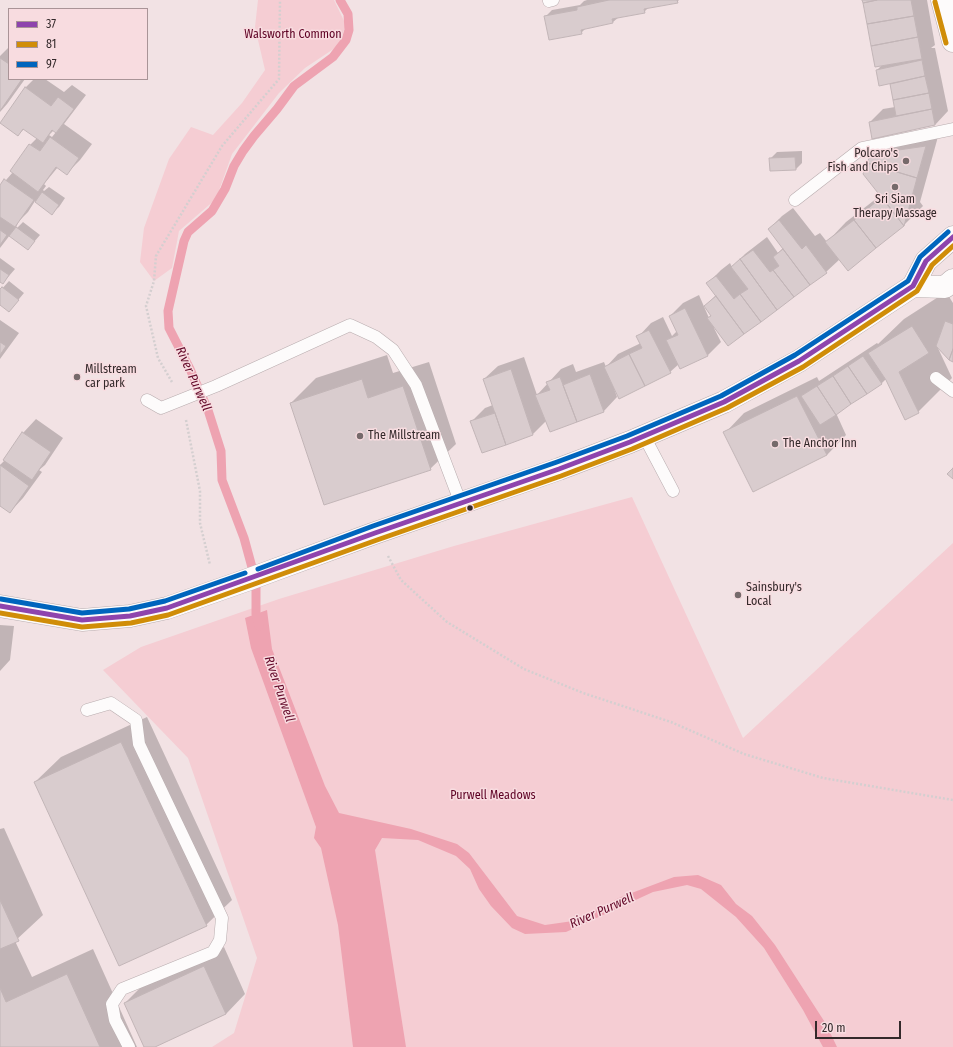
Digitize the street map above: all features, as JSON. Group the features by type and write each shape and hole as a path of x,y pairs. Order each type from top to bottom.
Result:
{"main road":[{"path":"942,0 953,41"},
{"path":"0,606 82,620 130,616 167,608 559,469 644,436 724,402 800,361 913,286 926,261 953,237"},
{"path":"913,286 945,287 953,280"}],"lane":[{"path":"795,200 862,148 953,129"},
{"path":"147,400 161,408 216,386 350,325 376,337 393,350 416,385 461,504"},
{"path":"936,378 953,391"},
{"path":"644,436 673,492"},
{"path":"87,710 112,703 136,720 139,744 222,918 220,940 213,952 122,989 112,1004 114,1020 129,1047"}],"path":[{"path":"217,564 210,566 200,523 200,491 189,432 185,398 158,358 146,306 154,281 156,256 222,146 279,79 280,0"},
{"path":"386,554 401,580 447,622 524,669 582,693 671,722 744,754 823,778 953,800"}],"green space":[{"name":"Walsworth Common","path":"258,0 334,0 346,25 338,46 305,68 279,93 232,154 216,199 179,231 172,268 154,281 140,262 144,228 169,159 191,127 213,135 242,103 265,70 255,27"},
{"name":"Purwell Meadows","path":"632,497 743,738 953,543 953,1047 212,1047 234,1033 257,958 188,758 103,670 141,647 279,599 454,546"}],"water":[{"path":"267,610 272,649 325,786 339,813 411,829 457,844 469,853 517,916 545,925 573,921 621,897 674,877 698,875 721,885 736,904 752,916 775,945 826,1024 837,1047 823,1047 803,1010 764,948 736,917 701,889 687,885 653,892 566,932 525,934 512,928 491,906 479,889 470,869 456,856 418,840 382,838 375,850 406,1047 353,1047 338,925 321,848 314,838 316,827 251,648 245,618"}],"building":[{"path":"609,0 677,0 678,3 644,9 645,13 612,19 613,23 581,30 582,34 549,40 544,16 577,10 577,7"},
{"path":"862,0 877,0 863,3"},
{"path":"877,0 911,0 914,16 867,24 863,3"},
{"path":"914,16 918,37 871,46 867,24"},
{"path":"918,37 922,59 875,67 871,46"},
{"path":"0,58 8,63 8,80 21,80 0,111"},
{"path":"922,60 925,76 879,86 876,70"},
{"path":"925,76 929,93 893,100 890,84"},
{"path":"25,87 51,106 58,97 74,109 56,133 52,130 43,143 23,129 18,136 0,123"},
{"path":"929,93 932,109 896,116 893,100"},
{"path":"932,109 935,125 872,139 869,122"},
{"path":"50,137 79,158 67,175 56,167 38,192 10,171 29,144 40,151"},
{"path":"926,146 917,178 867,163 871,154"},
{"path":"795,157 796,170 770,171 769,158"},
{"path":"867,163 917,178 904,226 863,174"},
{"path":"4,179 34,200 15,227 0,217 0,185"},
{"path":"42,192 59,205 52,215 35,202"},
{"path":"882,197 904,226 876,248 854,220"},
{"path":"779,220 802,249 806,245 827,273 810,285 768,229"},
{"path":"854,220 876,248 848,271 825,242"},
{"path":"16,227 35,241 28,250 9,236"},
{"path":"0,230 7,235 0,245"},
{"path":"783,249 810,285 794,297 773,270 779,266 773,257"},
{"path":"753,250 770,272 773,270 794,297 777,310 740,259"},
{"path":"740,259 777,310 761,322 740,294 748,289 731,267"},
{"path":"0,269 9,275 3,284 0,282"},
{"path":"716,276 734,299 740,294 761,322 744,334 706,283"},
{"path":"2,287 19,300 9,312 0,305 0,289"},
{"path":"716,296 744,334 728,346 707,318 711,316 704,306"},
{"path":"685,308 708,356 680,369 666,340 678,335 669,316"},
{"path":"945,321 953,324 953,349 949,360 936,346"},
{"path":"912,326 929,353 899,372 919,413 905,420 886,380 868,353"},
{"path":"649,330 671,373 645,386 629,354 642,348 636,336"},
{"path":"0,342 6,346 0,355"},
{"path":"953,349 953,362 949,360"},
{"path":"629,354 645,386 619,399 604,367"},
{"path":"863,356 882,384 867,394 848,366"},
{"path":"848,366 867,394 851,404 833,376"},
{"path":"511,369 533,435 506,445 483,379"},
{"path":"590,374 604,412 577,422 563,385"},
{"path":"833,376 851,404 836,415 817,386"},
{"path":"560,377 577,422 550,432 535,395 550,390 546,382"},
{"name":"The Millstream","path":"362,379 368,398 403,386 431,470 324,505 290,403"},
{"path":"817,386 836,415 820,425 801,396"},
{"name":"The Anchor Inn","path":"797,396 827,455 753,492 723,432"},
{"path":"495,413 506,445 482,453 470,421"},
{"path":"22,432 51,452 32,480 3,460"},
{"path":"0,465 29,486 10,513 0,506"},
{"path":"953,468 953,479 947,474"},
{"path":"121,742 207,926 119,966 34,782"},
{"path":"0,900 19,941 0,949"},
{"path":"204,966 226,1014 155,1047 144,1047 124,1003"},
{"path":"67,974 100,1047 0,1047 0,988 6,1002"}],"waterway":[{"name":"River Purwell","path":"259,626 256,614 256,582 244,538 222,480 221,451 208,410 190,369 169,328 168,311 184,241 188,232 212,211 225,189 234,166 243,151 294,86 333,57 346,40 349,30 348,14 340,0"}],"transit line":[{"name":"81","path":"935,2 946,43"},
{"name":"97","path":"258,569 373,526 627,436 721,396 795,355 908,281 920,257 948,232"},
{"name":"37","path":"0,606 82,620 130,616 167,608 559,469 630,442 724,402 799,361 913,286 926,261 953,237"},
{"name":"81","path":"0,613 82,627 131,623 168,615 561,476 632,449 727,408 803,367 917,291 932,265 953,246"},
{"name":"97","path":"1,599 82,613 129,609 165,601 245,573"}],"place":[{"name":"Polcaro's Fish and Chips","path":"906,161"},
{"name":"Sri Siam Therapy Massage","path":"895,187"},
{"name":"Millstream car park","path":"77,377"},
{"name":"The Millstream","path":"360,436"},
{"name":"The Anchor Inn","path":"775,444"},
{"name":"Sainsbury's Local","path":"738,595"}]}
